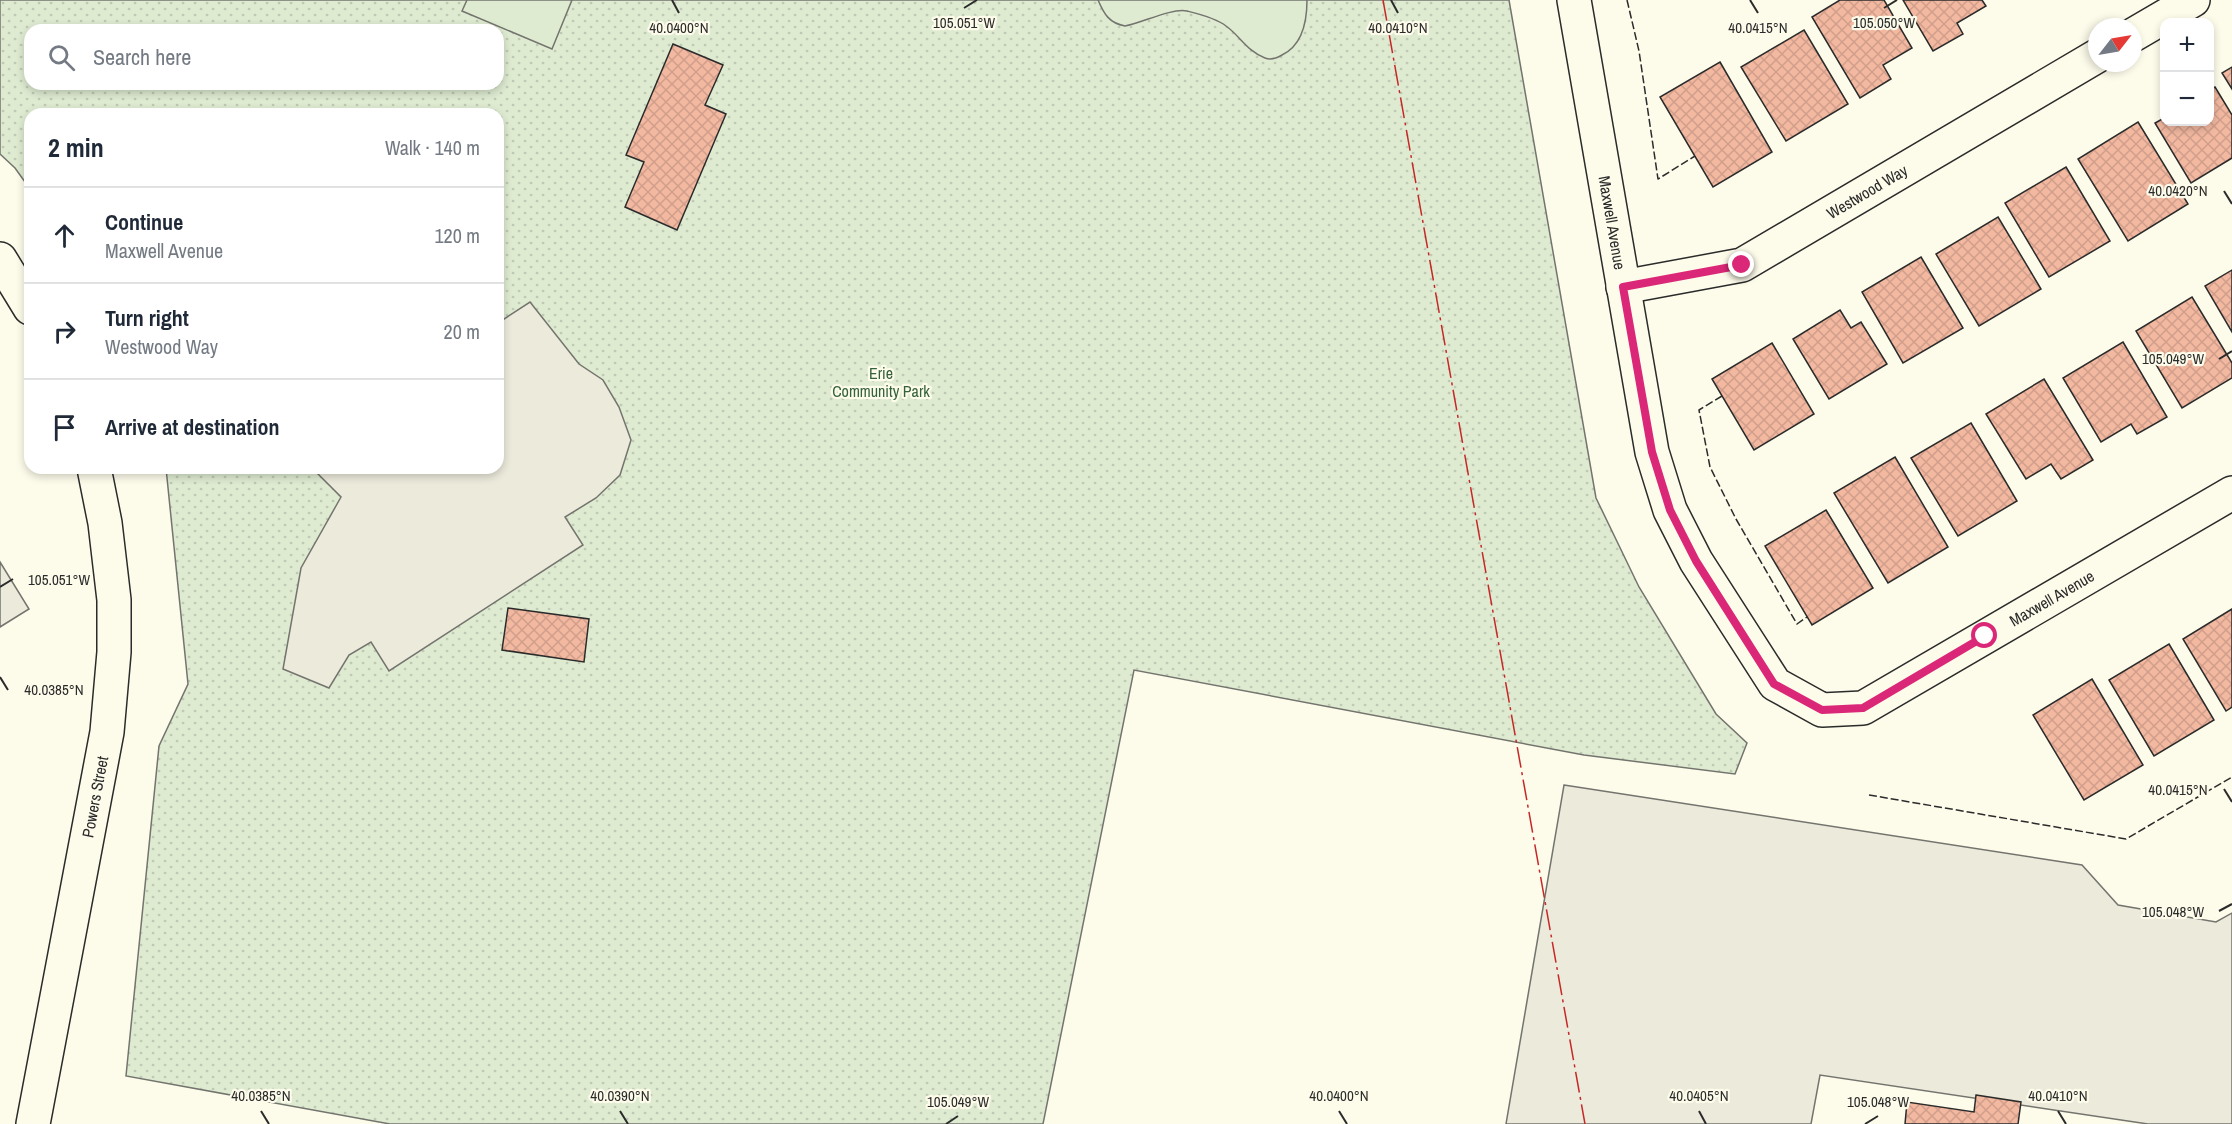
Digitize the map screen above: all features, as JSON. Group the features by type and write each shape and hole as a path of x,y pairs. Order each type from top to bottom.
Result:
{"street":[{"name":"Maxwell Avenue","path":"1574,0 1652,452 1670,510 1696,561 1774,684 1822,710 1863,708 2232,493"},
{"path":"2142,30 2193,0"},
{"name":"Westwood Way","path":"1623,287 1742,265 2088,61"},
{"path":"0,259 24,298"},
{"name":"Powers Street","path":"33,1124 107,732 114,652 114,600 105,524 95,474"}],"green space":[{"name":"Erie Community Park","path":"0,0 1509,0 1596,498 1639,587 1716,714 1747,743 1735,774 1584,755 1134,670 1043,1124 390,1124 126,1076 159,746 188,684 167,474 504,474 504,108 24,108 24,181 0,154"},
{"path":"467,0 572,0 552,49 504,29 504,24 493,24 462,11"},
{"path":"1098,0 1307,0 1305,24 1299,39 1289,51 1269,59 1254,52 1226,26 1207,17 1180,11 1125,26 1115,23 1108,17"}],"shaded area":[{"path":"530,302 579,364 603,380 619,407 631,440 620,475 596,498 565,517 583,545 389,671 371,642 349,655 329,688 283,669 301,568 341,497 318,474 504,474 504,319"},
{"path":"0,562 29,609 0,627"},
{"path":"1564,785 2082,865 2118,905 2216,922 2232,913 2232,1124 2148,1124 1820,1075 1811,1124 1506,1124"}],"building":[{"path":"1840,0 1884,0 1912,48 1883,65 1891,79 1860,98 1812,17"},
{"path":"1903,0 1982,0 1986,6 1957,23 1963,34 1933,51"},
{"path":"1804,30 1848,104 1786,141 1741,67"},
{"path":"673,44 723,65 705,105 726,114 677,230 625,207 644,162 626,155"},
{"path":"1720,62 1772,152 1713,187 1660,97"},
{"path":"2232,67 2232,89 2222,73"},
{"path":"2214,88 2232,115 2232,158 2191,183 2155,123 2160,120 2160,126 2214,126"},
{"path":"2138,122 2188,204 2128,241 2078,159"},
{"path":"2066,167 2110,241 2049,277 2005,203"},
{"path":"1998,217 2041,289 1979,326 1936,254"},
{"path":"1921,257 1963,328 1903,363 1862,292"},
{"path":"2232,270 2232,332 2205,286"},
{"path":"2192,297 2232,363 2232,378 2182,408 2136,331"},
{"path":"1840,310 1851,328 1861,322 1887,364 1829,399 1793,339"},
{"path":"2123,342 2167,417 2137,434 2131,424 2101,442 2063,378"},
{"path":"1772,343 1814,414 1754,450 1712,379"},
{"path":"2044,379 2093,460 2061,479 2051,464 2026,479 1986,414"},
{"path":"1971,423 2017,501 1958,536 1911,458"},
{"path":"1895,457 1948,547 1888,583 1834,493"},
{"path":"1826,510 1873,588 1812,625 1765,546"},
{"path":"508,608 589,619 584,662 502,650"},
{"path":"2232,609 2232,707 2226,711 2183,639"},
{"path":"2169,644 2214,720 2154,756 2109,680"},
{"path":"2092,679 2143,765 2084,800 2033,715"},
{"path":"1976,1095 2021,1102 2018,1124 1905,1124 1907,1102 1974,1112"}],"fence":[{"path":"1627,0 1639,51 1658,179 1695,156"},
{"path":"1722,396 1699,410 1710,467 1736,519 1797,624 1807,617"},
{"path":"1869,795 2126,839 2232,777"}],"power":[{"path":"1383,0 1585,1124"}],"route":[{"path":"1742,265 1623,287 1652,452 1670,510 1696,561 1774,684 1822,710 1863,708 1985,636"}]}
